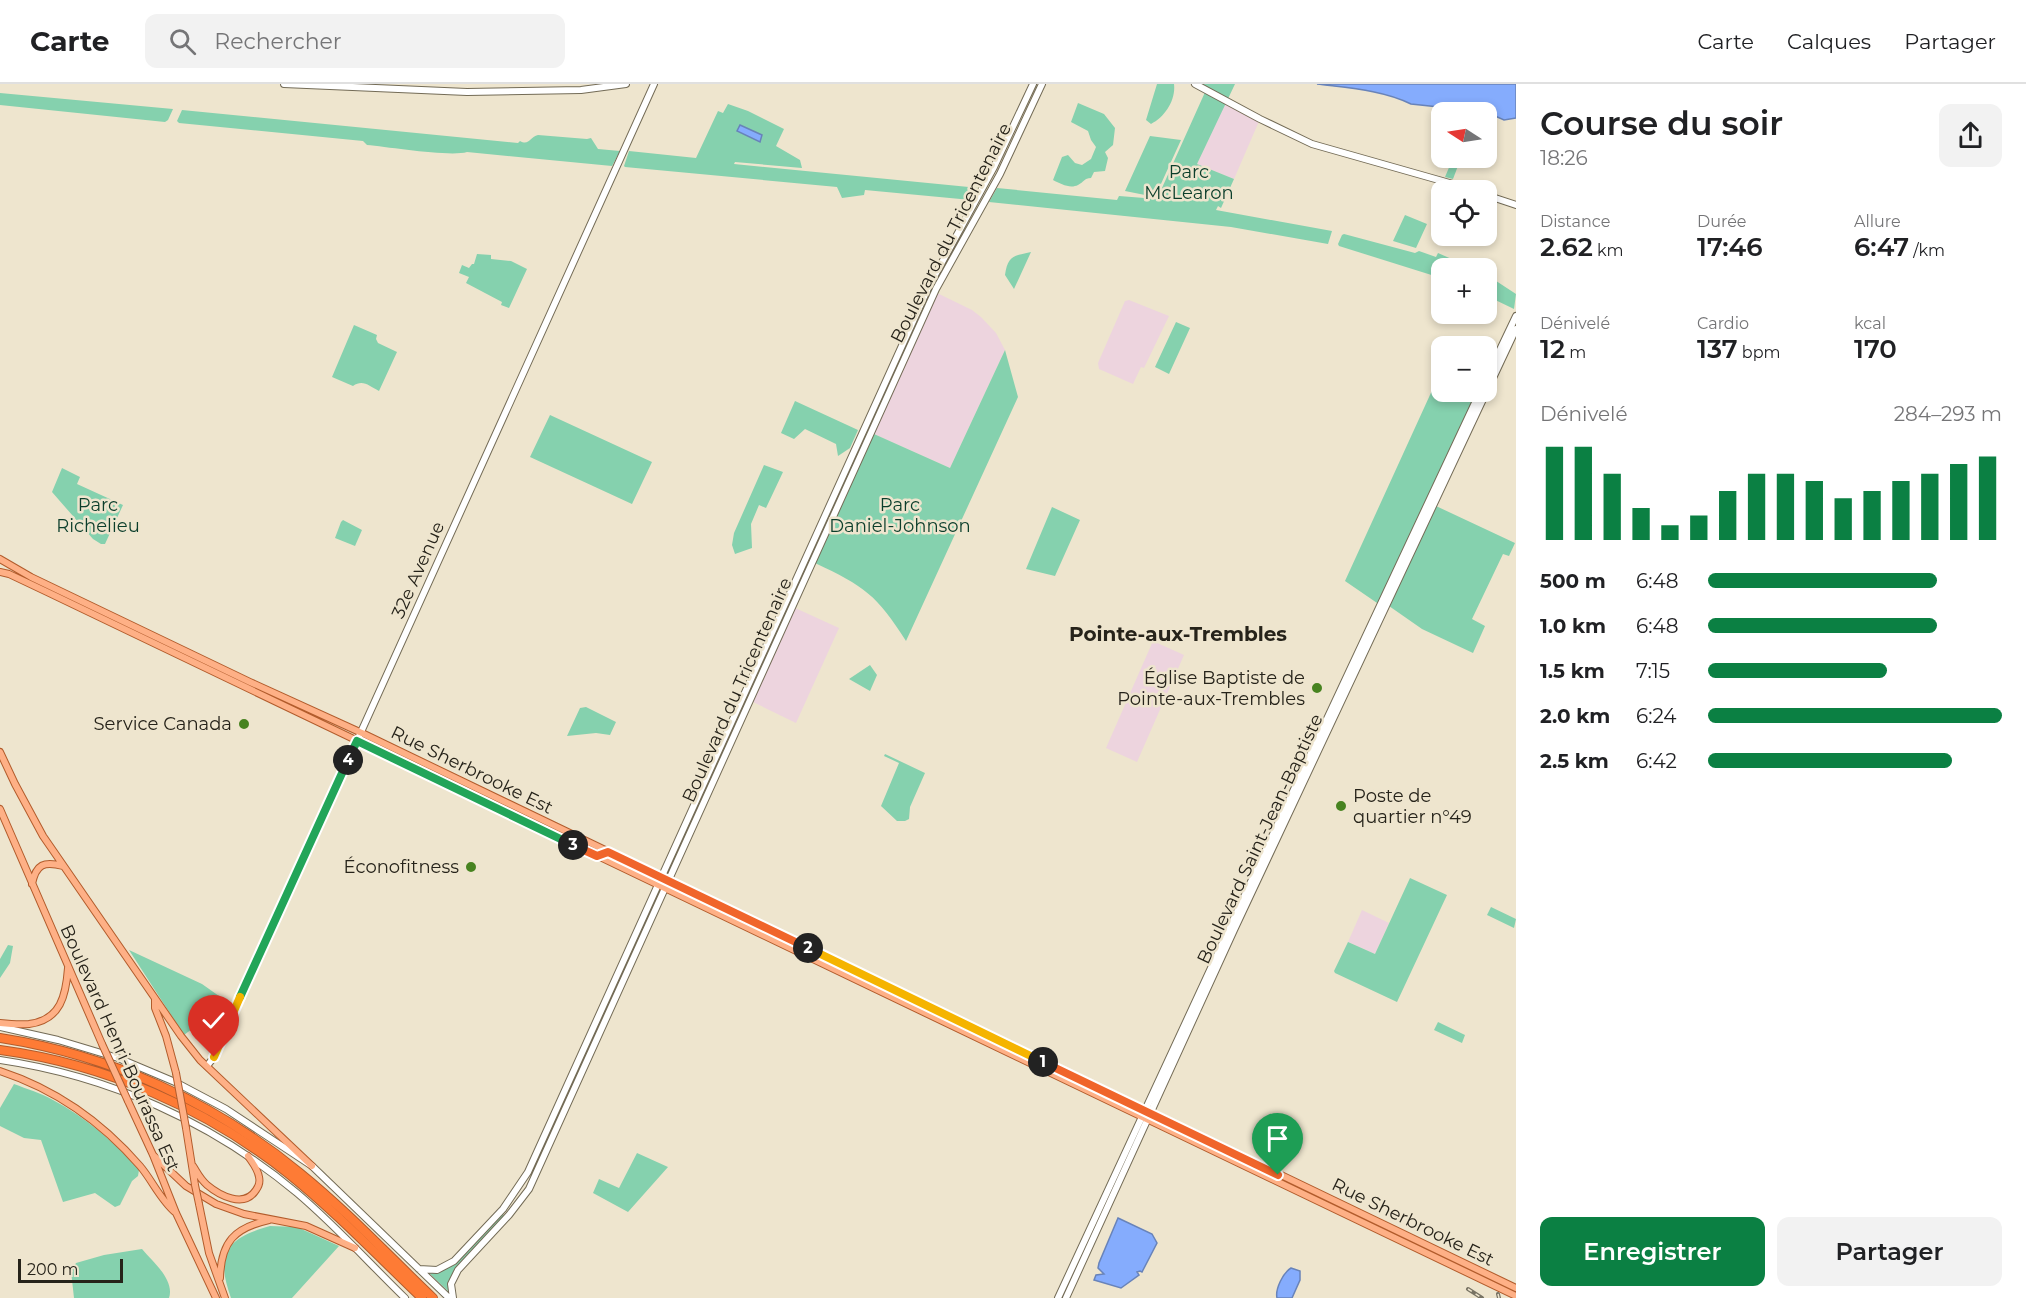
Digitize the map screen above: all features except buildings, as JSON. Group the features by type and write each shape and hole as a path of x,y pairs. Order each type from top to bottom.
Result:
{"highway":[{"path":"0,1038 58,1050 103,1063 167,1088 218,1115 272,1151 309,1181 411,1283 420,1298"},
{"path":"0,1050 54,1060 108,1075 159,1095 210,1121 257,1150 290,1175 411,1283 433,1298"},
{"path":"411,1283 439,1298"}],"main road":[{"name":"Rue Sherbrooke Est","path":"0,559 31,577 190,654 360,732 999,1040 1018,1054 1145,1119 1516,1288"},
{"name":"Rue Sherbrooke Est","path":"0,572 996,1047 1018,1054 1148,1111 1296,1187"},
{"name":"Boulevard Henri-Bourassa Est","path":"0,752 37,826 155,999 155,1008 164,1029 176,1073 209,1253 224,1297"},
{"path":"440,781 444,773"},
{"path":"474,797 478,789"},
{"name":"Boulevard Henri-Bourassa Est","path":"0,809 153,1155 156,1169 216,1298"},
{"path":"554,836 563,830"},
{"path":"597,856 608,852"},
{"path":"32,884 35,873 41,866 49,863 64,866"},
{"path":"753,931 757,923"},
{"path":"782,945 786,937"},
{"path":"0,1025 39,1022 51,1014 59,1007 65,995 68,967"},
{"path":"857,981 861,973"},
{"path":"886,995 890,987"},
{"path":"155,999 186,1043 207,1066 312,1166"},
{"path":"996,1047 999,1040"},
{"path":"0,1071 47,1091 95,1122 133,1158 169,1208 176,1213"},
{"path":"1081,1088 1084,1082"},
{"path":"1197,1144 1201,1137"},
{"path":"153,1155 182,1183 206,1199 233,1211 311,1228 355,1248"},
{"path":"193,1166 201,1179 210,1187 231,1198 242,1200 254,1193 259,1181 257,1170 248,1156"},
{"name":"Rue Sherbrooke Est","path":"1348,1211 1516,1296"},
{"path":"219,1282 223,1252 231,1238 247,1226 272,1219"},
{"path":"213,1291 224,1297"}],"street":[{"path":"284,84 491,92 581,90 626,84"},
{"name":"32e Avenue","path":"207,1066 214,1057 654,84"},
{"name":"Boulevard du Tricentenaire","path":"419,1269 437,1270 448,1265 503,1209 528,1172 665,879 909,338 929,286 994,167 1033,84"},
{"name":"Boulevard du Tricentenaire","path":"909,338 1000,174 1042,84"},
{"path":"1196,84 1312,144 1439,180"},
{"path":"1014,126 1021,129"},
{"path":"1497,199 1516,205"},
{"name":"Boulevard Saint-Jean-Baptiste","path":"1497,359 1516,316"},
{"name":"Boulevard Saint-Jean-Baptiste","path":"1497,364 1516,329"},
{"name":"Boulevard Saint-Jean-Baptiste","path":"1356,663 1475,402"},
{"name":"Boulevard Saint-Jean-Baptiste","path":"1058,1298 1108,1199 1478,402"},
{"name":"Boulevard du Tricentenaire","path":"451,1298 455,1274 509,1215 529,1189 661,887"},
{"path":"0,1025 126,1061 163,1076 226,1109 312,1166 451,1298"},
{"path":"0,1060 66,1073 131,1094 191,1121 248,1156 310,1204 405,1298"},
{"path":"503,1209 509,1215"},
{"name":"Boulevard Saint-Jean-Baptiste","path":"1066,1298 1080,1258"}],"shaded area":[{"path":"1226,101 1260,119 1234,179 1197,164"},
{"path":"937,293 972,310 981,317 996,333 1005,350 950,468 874,434"},
{"path":"1129,300 1169,316 1144,368 1141,367 1133,384 1099,369 1098,363 1125,301"},
{"path":"793,607 839,628 796,723 751,701"},
{"path":"1153,641 1184,655 1137,762 1106,748"},
{"path":"1362,910 1389,923 1375,954 1348,942"}],"green space":[{"path":"1157,84 1174,84 1174,90 1168,107 1161,117 1151,124 1146,120"},
{"name":"Parc McLearon","path":"1195,84 1235,84 1197,164 1234,179 1221,208 1218,206 1216,210 1332,231 1328,244 1231,227 989,202 997,188 1117,200 1119,196 1157,199 1206,90"},
{"path":"0,93 173,109 165,122 0,105"},
{"path":"1078,103 1104,114 1115,128 1113,145 1105,152 1108,158 1105,171 1094,172 1091,178 1085,179 1078,185 1069,186 1053,180 1062,157 1068,155 1075,163 1082,165 1091,159 1096,147 1088,131 1071,122"},
{"path":"728,104 784,129 776,146 800,160 802,168 735,162 734,164 979,188 971,200 865,190 864,195 842,198 837,187 624,166 629,151 696,158 718,111 723,113"},
{"path":"182,110 518,143 528,142 538,135 591,138 598,149 620,151 612,166 467,152 419,151 367,145 363,141 179,123 177,121"},
{"path":"1150,136 1181,140 1155,197 1125,191"},
{"path":"1449,168 1457,168 1453,179 1445,177"},
{"path":"1405,215 1427,224 1416,248 1393,241"},
{"path":"1342,235 1415,253 1419,251 1436,257 1438,253 1449,258 1431,258 1431,275 1339,246"},
{"path":"1031,252 1014,289 1005,275 1008,264 1016,256"},
{"path":"477,254 491,255 491,259 511,261 527,269 509,308 466,283 469,277 459,273 462,265 469,268 474,264"},
{"path":"1497,282 1516,294 1514,309 1497,301"},
{"path":"1176,322 1190,328 1169,374 1155,367"},
{"path":"354,325 377,335 378,343 397,352 379,391 366,384 360,383 353,386 332,377"},
{"name":"Parc Daniel-Johnson","path":"1005,350 1018,397 906,641 868,593 846,578 815,563 874,434 950,468"},
{"path":"1431,393 1431,402 1475,402 1380,605 1345,581"},
{"path":"795,401 858,430 850,448 838,456 836,444 805,429 794,439 781,433"},
{"path":"550,415 652,462 632,504 530,457"},
{"path":"764,465 783,472 766,508 759,505 751,524 752,548 735,554 732,545 734,533"},
{"name":"Parc Richelieu","path":"62,468 80,477 77,484 123,505 105,544 93,539 52,492"},
{"path":"1436,506 1515,543 1509,556 1503,554 1472,619 1485,626 1473,653 1422,629 1389,606"},
{"path":"1052,507 1080,520 1055,576 1026,569"},
{"path":"343,520 362,530 355,546 335,538"},
{"path":"870,665 877,675 870,691 849,679"},
{"path":"586,707 616,722 610,735 596,733 567,736 580,708"},
{"path":"885,754 925,773 910,807 909,819 905,821 897,821 881,806 899,763 884,756"},
{"path":"1410,878 1447,895 1397,1002 1334,971 1348,942 1375,954"},
{"path":"1491,907 1516,919 1514,928 1487,915"},
{"path":"8,945 13,946 10,963 0,978 0,959"},
{"path":"129,950 202,984 219,996 212,1014 184,1035"},
{"path":"1438,1022 1465,1035 1462,1043 1434,1030"},
{"path":"14,1084 39,1093 77,1114 110,1140 139,1170 138,1176 132,1181 120,1205 115,1207 95,1193 63,1202 41,1140 24,1138 0,1126 0,1108"},
{"path":"637,1153 668,1167 628,1212 593,1193 599,1179 619,1188"},
{"path":"503,1214 504,1216 456,1267 450,1281 450,1293 428,1272 439,1272 454,1264"},
{"path":"270,1226 297,1227 339,1246 292,1298 231,1298 224,1270 228,1250 243,1236"},
{"path":"142,1249 166,1278 170,1291 169,1298 74,1298 71,1271 76,1263 104,1255"}],"water":[{"path":"1317,84 1516,84 1516,118 1504,120 1497,117 1497,102 1431,102 1431,106 1411,104 1400,99 1353,88"},
{"path":"740,125 762,135 760,142 737,131"},
{"path":"1118,1218 1152,1234 1157,1243 1142,1272 1137,1272 1139,1275 1121,1288 1094,1280 1096,1275 1104,1274 1098,1268 1099,1263"},
{"path":"1291,1268 1300,1271 1300,1280 1292,1298 1277,1298 1280,1282"}],"railway":[{"path":"1468,1289 1482,1298"},
{"path":"1498,1294 1499,1298"}],"place":[{"name":"Église Baptiste de Pointe-aux-Trembles","path":"1317,688"},
{"name":"Service Canada","path":"244,724"},
{"name":"Poste de quartier n°49","path":"1341,806"},
{"name":"Éconofitness","path":"471,867"}],"district":[{"name":"Pointe-aux-Trembles","path":"1178,634"}],"route":[{"path":"214,1057 357,741 597,856 608,852 1278,1175"}]}
